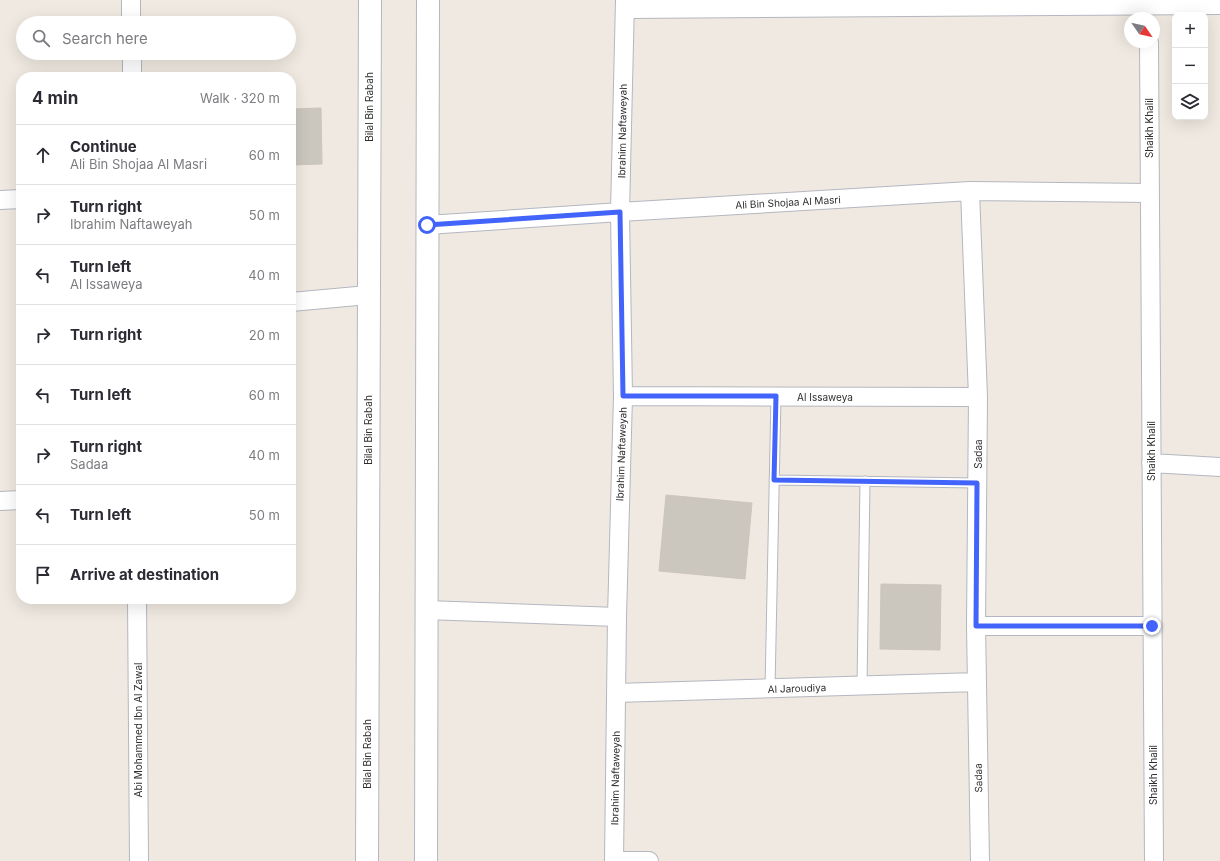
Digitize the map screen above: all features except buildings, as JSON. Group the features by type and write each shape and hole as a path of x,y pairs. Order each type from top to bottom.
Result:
{"main road":[{"name":"Bilal Bin Rabah","path":"366,861 370,0"},
{"path":"426,861 428,0"}],"street":[{"path":"131,0 131,16"},
{"path":"625,5 1029,3 1149,12 1220,5"},
{"name":"Ibrahim Naftaweyah","path":"614,861 617,617 623,396 620,212 625,5"},
{"name":"Shaikh Khalil","path":"1149,48 1154,861"},
{"path":"132,60 132,72"},
{"name":"Ali Bin Shojaa Al Masri","path":"427,225 970,191 1150,193"},
{"name":"Sadaa","path":"970,191 978,397 976,626 980,861"},
{"path":"0,200 16,199"},
{"path":"296,302 368,295"},
{"name":"Al Issaweya","path":"623,396 978,397"},
{"path":"1152,463 1220,467"},
{"path":"0,501 16,500"},
{"name":"Abi Mohammed Ibn Al Zawal","path":"137,604 138,861"},
{"path":"426,610 617,617"},
{"path":"976,626 1152,626"},
{"name":"Al Jaroudiya","path":"616,693 977,682"},
{"path":"614,861 649,861"}],"lane":[{"path":"770,689 776,396"},
{"path":"774,480 977,483"},
{"path":"862,686 865,481"}],"route":[{"path":"427,225 620,212 623,396 776,396 774,480 977,483 976,626 1152,626"}]}
